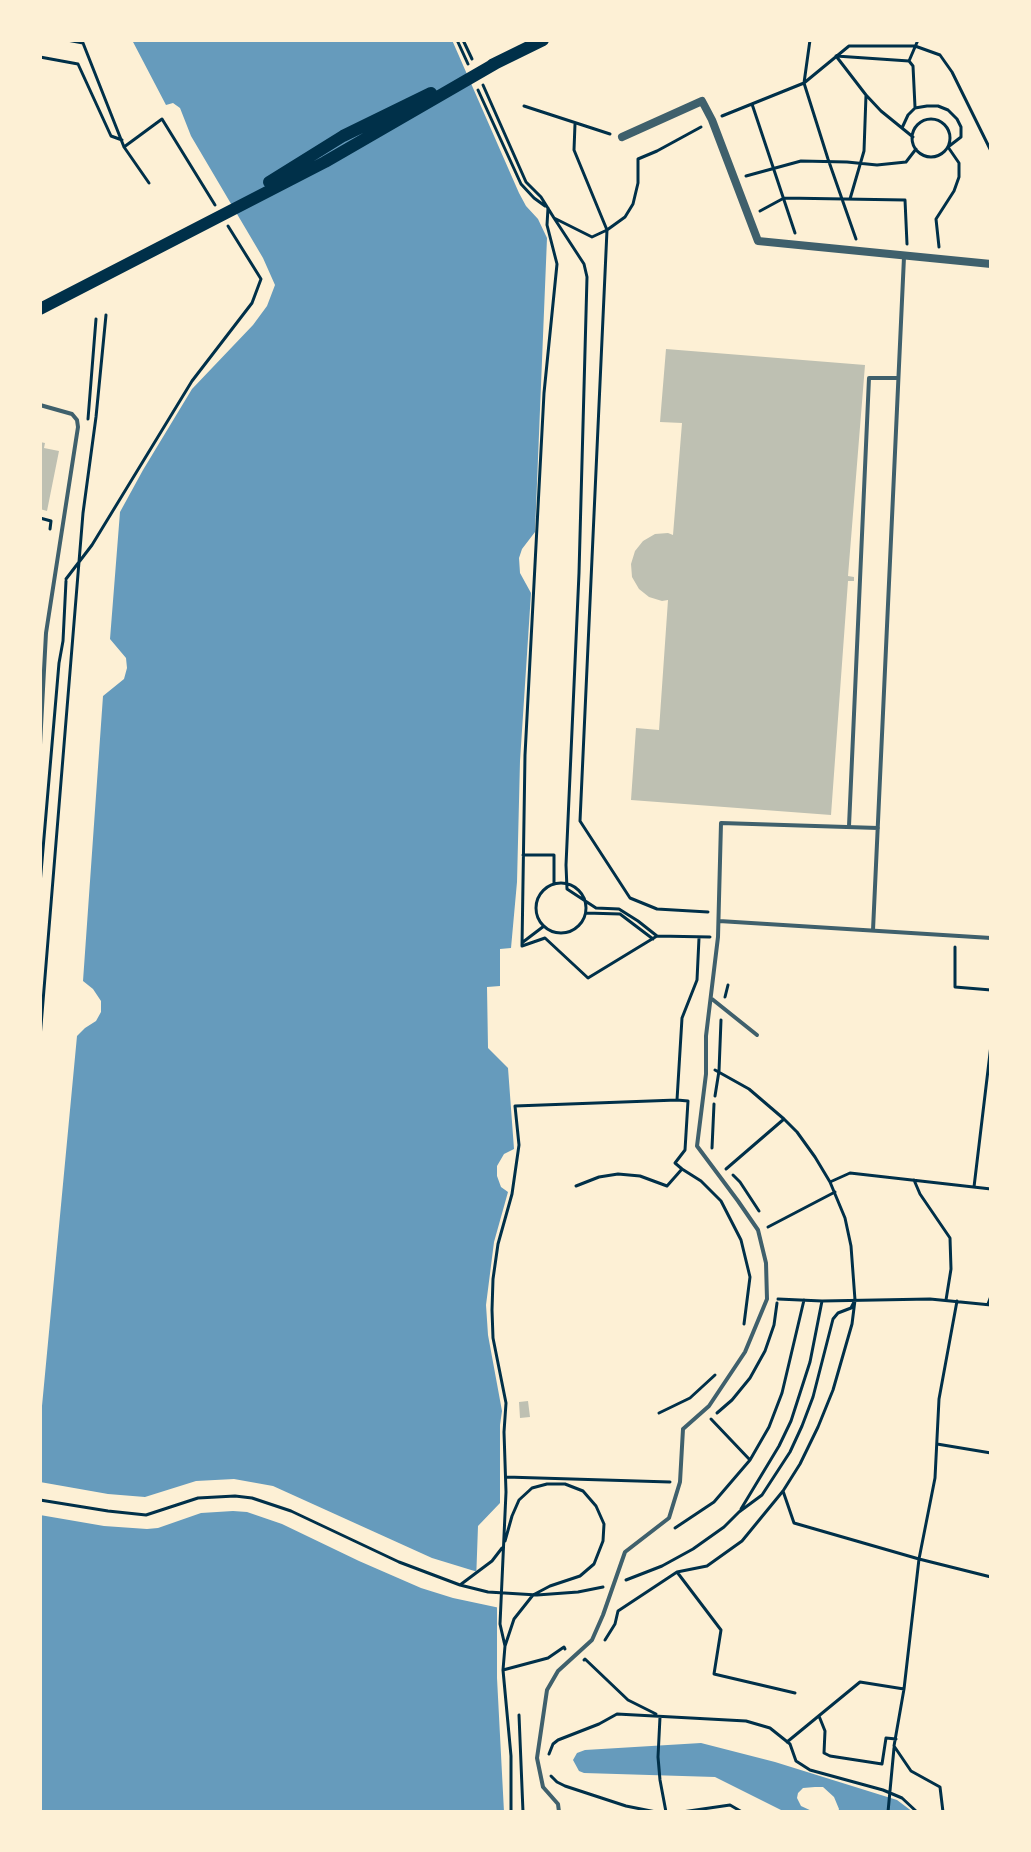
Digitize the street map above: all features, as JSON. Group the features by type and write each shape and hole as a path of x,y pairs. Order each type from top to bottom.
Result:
{"main road":[{"path":"40,309 325,162 498,62 543,40"}],"street":[{"path":"622,137 702,101 758,241 991,264"}],"lane":[{"path":"873,930 906,256"},
{"path":"849,827 869,378 898,378"},
{"path":"40,405 72,414 78,427 46,633 40,745"},
{"path":"559,1812 558,1804 543,1787 537,1758 547,1690 558,1671 592,1640 625,1552 669,1518 680,1482 683,1429 709,1406 745,1352 767,1299 766,1263 758,1230 697,1146 718,937 721,823 878,828"},
{"path":"719,921 991,938"},
{"path":"711,997 757,1035"}],"path":[{"path":"67,40 84,42 124,147 149,183"},
{"path":"457,40 468,66"},
{"path":"463,40 476,68"},
{"path":"810,40 804,83 860,251"},
{"path":"909,61 918,40"},
{"path":"554,218 592,237 607,230 625,217 633,204 638,183 638,159 712,120 804,83 849,46 915,46 940,55 952,72 991,151"},
{"path":"836,56 909,61 913,66 915,108"},
{"path":"836,56 881,111 913,137"},
{"path":"40,57 78,64 111,136 122,140"},
{"path":"474,79 521,184 548,208"},
{"path":"482,83 526,182 541,197 584,264 587,277 567,889 596,908 619,909 655,937"},
{"path":"850,199 864,151 866,95"},
{"path":"752,104 799,245"},
{"path":"524,106 596,131"},
{"path":"902,128 915,108 938,106 948,110 961,127 961,137 948,147 944,152 934,157 916,149 913,137 919,124 931,119 943,123 950,134 948,147 959,163 959,177 954,191 936,219 939,259"},
{"path":"124,147 162,119 220,213"},
{"path":"575,124 574,150 607,230 580,821 630,898 657,909 719,913"},
{"path":"735,179 801,161 861,164 906,162 916,149"},
{"path":"749,216 784,198 905,200 906,256"},
{"path":"548,208 547,225 557,264 544,393 525,755 522,946 545,938 588,978 655,937 718,937"},
{"path":"66,579 135,476 192,381 252,303 261,279 228,226"},
{"path":"40,1038 78,563 106,315"},
{"path":"87,429 96,319"},
{"path":"40,884 68,567"},
{"path":"523,855 554,855 554,884"},
{"path":"567,884 554,884 546,888 537,902 539,919 544,926 565,933 579,926 586,913 586,902"},
{"path":"586,913 620,914 655,937"},
{"path":"523,942 544,926"},
{"path":"677,1100 682,1018 697,980 699,937"},
{"path":"955,947 955,987 991,990"},
{"path":"712,1147 720,1023"},
{"path":"974,1187 991,1045"},
{"path":"618,1611 677,1572 707,1566 742,1541 783,1491 800,1464 818,1427 846,1351 855,1300 851,1246 835,1192 797,1132 749,1089 719,1071"},
{"path":"505,1646 500,1624 506,1403 495,1352 492,1310 498,1244 512,1194 519,1145 515,1106 688,1101 685,1150 675,1163 701,1181 721,1201 741,1240 750,1277 741,1333"},
{"path":"761,1214 740,1182 726,1169 784,1119"},
{"path":"576,1186 618,1174 640,1176 667,1186 682,1169"},
{"path":"830,1182 850,1173 991,1189"},
{"path":"914,1180 950,1238 951,1269 946,1300"},
{"path":"770,1238 768,1227 835,1192"},
{"path":"711,1419 750,1378 765,1351 774,1325 778,1299 930,1299 989,1304 991,1296"},
{"path":"671,1530 714,1502 750,1460 769,1427 782,1393 804,1300"},
{"path":"628,1573 623,1583 693,1549 762,1495 790,1452 813,1397 833,1319 838,1313 851,1308 855,1300"},
{"path":"739,1512 791,1421 810,1362 822,1301"},
{"path":"888,1812 919,1559 935,1478 939,1399 957,1301"},
{"path":"659,1413 690,1398 723,1367"},
{"path":"704,1411 750,1460"},
{"path":"937,1444 991,1453"},
{"path":"506,1477 680,1482"},
{"path":"460,1585 492,1561 500,1551 519,1500 532,1488 565,1484 583,1491 596,1506 604,1524 603,1541 594,1564 580,1576 533,1595 514,1619 505,1646 503,1670 511,1756 511,1812"},
{"path":"783,1491 794,1523 991,1577"},
{"path":"40,1500 146,1515 198,1498 252,1498 291,1511 399,1562 460,1585 488,1592 537,1595 605,1587"},
{"path":"677,1572 721,1630 714,1674 795,1693"},
{"path":"604,1641 615,1624 619,1603"},
{"path":"503,1670 548,1658 564,1647 578,1665 585,1659 628,1700 660,1715"},
{"path":"787,1742 860,1682 904,1689"},
{"path":"548,1756 558,1740 617,1714 746,1721 770,1728 787,1742 796,1761 810,1770 883,1790 902,1798 917,1812"},
{"path":"519,1715 523,1812"},
{"path":"660,1715 658,1757 666,1812"},
{"path":"819,1716 825,1731 824,1753 830,1756 882,1764 886,1738 896,1739"},
{"path":"894,1746 911,1771 940,1787 943,1812"},
{"path":"550,1775 565,1786 626,1806 656,1812"},
{"path":"682,1812 730,1805 742,1812"}],"water":[{"path":"132,40 452,40 519,193 547,238 535,532 519,558 520,573 531,593 520,761 517,882 511,948 500,949 500,986 487,987 488,1048 508,1068 514,1149 504,1154 497,1166 501,1187 508,1192 494,1242 486,1305 488,1335 502,1411 500,1503 478,1526 476,1582 497,1607 497,1678 504,1812 40,1812 40,1427 77,1036 96,1021 101,1012 101,1001 83,981 103,696 124,679 127,668 126,658 110,639 120,512 192,389 253,325 267,306 275,285 263,258 191,136 180,108 173,103 166,105"},
{"path":"701,1743 775,1762 897,1800 913,1812 838,1812 834,1797 823,1787 815,1787 803,1788 797,1798 801,1806 814,1812 785,1812 715,1777 584,1773 579,1771 573,1760 577,1753 585,1750"}],"pier":[{"path":"234,1479 273,1486 432,1558 481,1573 481,1579 499,1583 500,1608 421,1588 282,1524 247,1512 201,1513 147,1529 104,1526 40,1515 40,1482 145,1497 196,1481"}],"building":[{"path":"666,349 865,365 848,576 854,577 854,581 848,581 831,815 631,800 636,728 659,730 668,600 649,597 639,589 632,577 631,564 635,551 643,541 655,534 673,535 682,423 660,422"},
{"path":"40,442 45,443 44,448 59,451 47,511 40,509"},
{"path":"528,1401 530,1417 520,1418 519,1402"}]}
